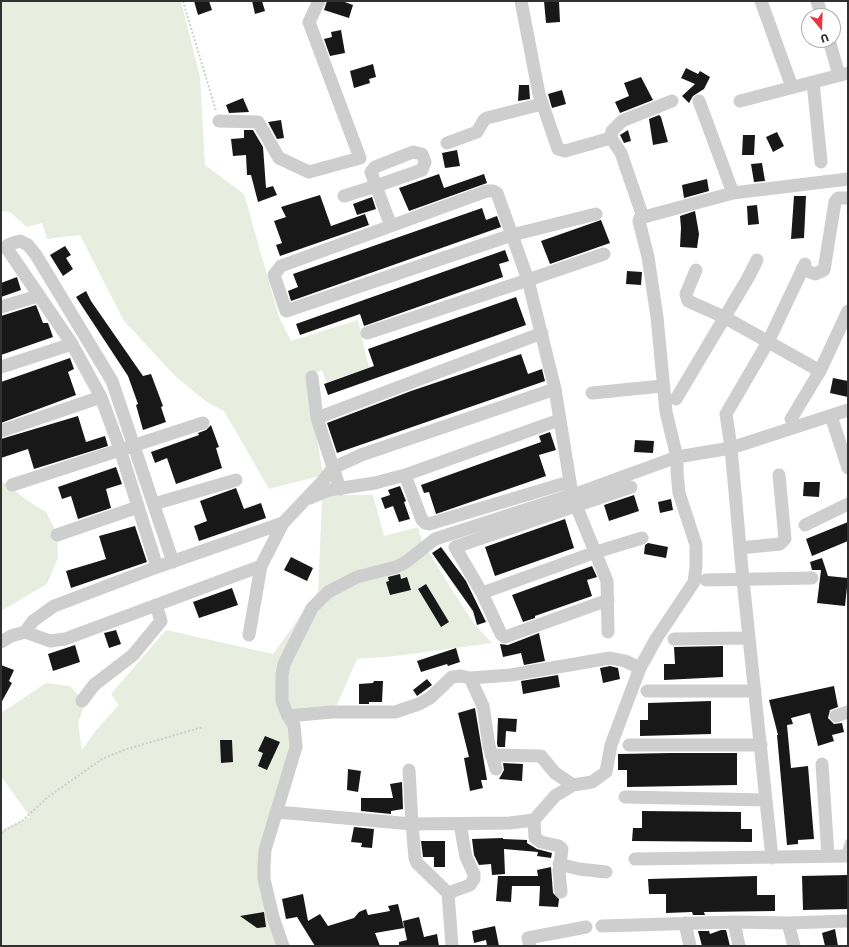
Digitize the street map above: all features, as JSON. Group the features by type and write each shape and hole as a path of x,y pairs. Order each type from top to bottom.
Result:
{"street":[{"path":"219,121 258,122 279,158 309,172 360,158 309,22 319,1"},
{"path":"521,1 526,36 542,104 558,149 561,151 611,138"},
{"path":"761,1 792,87"},
{"path":"740,101 843,74 832,48"},
{"path":"813,82 821,162"},
{"path":"643,217 621,153 611,138 612,131 622,121 672,101"},
{"path":"700,101 733,193"},
{"path":"447,143 477,132 484,120 488,118 542,104"},
{"path":"277,812 412,824 510,823 534,820 555,796 573,785 592,782 606,772 611,745 640,668 656,639 694,582 696,567 696,544 680,493 677,472 677,457 666,412 662,386 657,317 648,257 639,221 643,217 733,193 848,179"},
{"path":"344,196 376,186 391,226"},
{"path":"406,475 422,520 429,524 570,485 555,389 542,333 528,280 512,235 497,193 493,190 487,191 281,266 274,275 286,310 512,235 596,214"},
{"path":"772,858 731,448 726,414 768,342 804,267 816,274 824,270 834,202 838,198 848,198"},
{"path":"157,567 120,449 101,397 72,344 4,251 8,245 20,241 28,245 36,255 112,381 135,445 173,562"},
{"path":"367,333 604,254"},
{"path":"676,399 748,278 757,260"},
{"path":"696,270 686,294 688,301 724,317 820,371"},
{"path":"1,307 38,296"},
{"path":"791,419 820,371 848,311"},
{"path":"317,418 542,333"},
{"path":"1,367 72,344"},
{"path":"312,377 317,418 340,489"},
{"path":"592,393 662,386"},
{"path":"249,635 261,566 283,523 333,468 361,455 555,389"},
{"path":"1,431 101,397"},
{"path":"283,946 273,917 264,879 265,850 296,747 296,733 294,725 288,716 282,701 282,675 284,664 312,608 328,592 357,577 396,567 406,562 435,539 581,492 677,457 731,448 848,410"},
{"path":"831,416 848,468"},
{"path":"305,500 329,490 375,483 406,475 559,420"},
{"path":"12,485 204,423"},
{"path":"740,548 780,544 785,539 779,475"},
{"path":"154,504 236,480"},
{"path":"608,600 505,637 501,634 482,593 455,547 576,504 631,487"},
{"path":"576,504 607,581 608,632"},
{"path":"805,525 848,504"},
{"path":"57,535 138,507"},
{"path":"25,632 33,621 54,606 157,567 283,523"},
{"path":"482,593 596,552 642,538"},
{"path":"1,642 11,636 25,632 50,641 65,639 261,566"},
{"path":"706,580 812,578"},
{"path":"82,701 94,685 133,655 161,621 156,605"},
{"path":"674,639 750,638"},
{"path":"288,716 332,712 395,712 425,701 452,677 461,676 470,678 511,675 610,658 625,661 640,668"},
{"path":"470,678 483,706 496,769"},
{"path":"647,691 755,691"},
{"path":"836,716 848,712"},
{"path":"629,745 761,745"},
{"path":"492,755 541,756 555,773 573,785"},
{"path":"822,764 828,856"},
{"path":"409,770 412,824 417,863 448,893 452,946"},
{"path":"625,797 766,800"},
{"path":"534,820 535,838 541,842 559,846 562,849 560,864 561,892"},
{"path":"448,893 470,885 474,879 474,874 466,857 460,824"},
{"path":"635,859 846,856"},
{"path":"560,864 579,869 606,872"},
{"path":"685,922 687,945"},
{"path":"602,926 685,922 847,924"},
{"path":"734,922 739,946"},
{"path":"788,923 794,946"},
{"path":"530,946 528,938 586,927"}],"lane":[{"path":"846,856 848,842"}],"path":[{"path":"183,1 219,121"},
{"path":"1,833 23,820 48,797 102,760 124,750 204,727"}],"shaded area":[{"path":"1,1 181,1 200,77 205,165 244,194 279,317 291,341 358,320 369,368 326,382 322,370 307,377 323,475 269,489 224,411 208,403 176,377 124,321 80,235 47,239 42,223 27,227 10,212 1,211"},
{"path":"1,480 28,501 46,512 57,533 58,558 47,584 1,611"},
{"path":"334,495 373,495 384,536 418,527 422,541 454,593 475,625 492,643 396,656 357,659 337,705 298,713 266,865 281,946 1,946 1,830 30,817 1,776 1,713 46,683 70,686 85,703 78,723 82,750 96,730 119,705 111,694 166,630 273,654 318,592 322,499"}],"building":[{"path":"194,1 209,1 212,10 198,15"},
{"path":"252,1 262,1 265,11 255,14"},
{"path":"327,1 342,1 353,5 349,18 324,10"},
{"path":"544,1 559,1 560,22 546,23"},
{"path":"341,30 345,53 330,56 324,39 332,37 331,32"},
{"path":"373,64 376,77 369,79 370,83 354,88 350,71"},
{"path":"686,68 698,74 700,71 710,77 704,89 693,96 689,103 682,96 695,84 681,78"},
{"path":"641,77 653,100 620,113 615,102 629,96 624,83"},
{"path":"519,85 529,85 530,99 518,101"},
{"path":"562,90 566,104 552,108 548,94"},
{"path":"243,98 249,112 229,113 226,105"},
{"path":"659,115 661,117 668,142 653,145 649,119"},
{"path":"281,120 284,138 277,139 268,122"},
{"path":"244,130 253,130 263,147 266,188 273,186 277,195 258,202 251,175 247,175 246,155 233,156 231,139 244,138"},
{"path":"628,130 631,141 624,143 620,135"},
{"path":"777,132 784,146 773,152 766,137"},
{"path":"743,135 755,135 754,155 742,155"},
{"path":"457,150 460,166 445,168 442,153"},
{"path":"762,163 765,181 754,182 751,164"},
{"path":"439,174 444,188 484,174 487,183 409,211 399,188"},
{"path":"707,179 709,191 684,198 682,185"},
{"path":"320,195 331,226 365,214 369,225 280,256 276,245 282,243 274,221 286,217 281,207"},
{"path":"794,196 806,196 804,238 791,239"},
{"path":"372,197 376,209 357,215 353,204"},
{"path":"757,205 759,224 748,225 747,206"},
{"path":"482,208 486,220 497,216 501,227 291,301 288,291 298,287 293,274"},
{"path":"695,211 699,234 697,248 680,247 680,216"},
{"path":"601,220 610,243 550,264 541,241"},
{"path":"65,246 71,255 66,258 73,269 63,276 50,255"},
{"path":"505,250 509,261 499,264 503,277 364,326 360,314 300,335 296,324"},
{"path":"627,271 642,272 641,285 626,284"},
{"path":"17,277 21,290 1,297 1,283"},
{"path":"86,291 91,301 143,376 151,374 163,406 161,407 166,422 143,430 136,405 138,404 128,376 76,297"},
{"path":"516,297 526,325 328,395 324,384 374,366 368,349"},
{"path":"36,305 43,323 48,323 53,337 1,355 1,316"},
{"path":"521,354 528,374 542,369 545,381 337,453 327,423 411,391"},
{"path":"70,358 74,369 68,372 76,395 1,423 1,382"},
{"path":"833,378 848,381 848,397 830,393"},
{"path":"78,416 86,442 105,436 108,446 34,469 28,449 1,458 1,439"},
{"path":"211,425 219,447 216,448 222,468 176,484 167,458 155,463 151,452 199,435 198,433 206,430"},
{"path":"550,432 556,450 539,455 546,476 436,514 429,492 424,493 421,485 541,442 539,436"},
{"path":"635,440 654,441 653,453 634,452"},
{"path":"116,467 122,484 106,489 111,508 78,519 71,496 62,499 58,487"},
{"path":"804,482 820,482 819,497 803,496"},
{"path":"400,486 406,501 404,502 410,519 399,522 393,506 385,509 381,498 390,495 388,490"},
{"path":"236,488 244,509 261,503 266,518 199,541 194,526 207,521 200,501"},
{"path":"634,495 639,511 609,521 604,505"},
{"path":"671,499 673,510 660,513 658,502"},
{"path":"565,519 574,548 495,576 485,547"},
{"path":"848,522 848,541 812,556 806,539"},
{"path":"135,526 147,562 71,588 66,571 106,559 99,536"},
{"path":"648,543 668,547 666,558 644,554 645,545"},
{"path":"441,547 466,581 486,622 477,625 473,611 432,553"},
{"path":"291,557 313,568 307,581 284,570"},
{"path":"822,558 828,576 848,578 845,606 817,603 821,570 812,570 810,562"},
{"path":"592,566 597,577 587,580 592,596 535,616 535,618 523,622 512,595"},
{"path":"400,574 401,579 407,577 411,590 390,595 386,582 389,581 388,577"},
{"path":"426,584 449,622 441,627 418,589"},
{"path":"232,588 238,605 199,618 193,602"},
{"path":"116,630 121,644 109,648 104,633"},
{"path":"539,633 545,661 524,665 521,653 503,657 500,644 508,645"},
{"path":"75,645 80,662 53,671 48,654"},
{"path":"723,646 723,677 664,680 664,664 675,664 674,647"},
{"path":"456,648 460,662 448,666 447,664 421,672 417,661"},
{"path":"1,665 14,670 9,681 12,683 1,703"},
{"path":"610,666 618,668 620,679 603,683 600,668"},
{"path":"558,675 560,687 523,694 521,681"},
{"path":"427,679 432,685 417,696 413,690"},
{"path":"374,681 383,681 382,702 359,704 359,684 373,683"},
{"path":"834,686 838,707 830,710 828,718 834,724 842,723 844,732 832,735 834,741 818,746 810,713 791,718 793,724 787,725 791,768 808,766 814,839 798,840 798,844 787,845 778,735 769,700"},
{"path":"711,701 711,734 640,736 640,720 648,720 648,703"},
{"path":"475,708 487,780 481,780 483,788 470,791 464,758 469,757 458,713"},
{"path":"498,718 517,719 516,732 506,731 505,747 498,747 497,744"},
{"path":"265,736 280,742 267,770 258,766 263,753 258,751"},
{"path":"220,740 232,740 233,762 221,763"},
{"path":"737,753 737,785 627,787 627,770 618,770 618,754"},
{"path":"503,763 523,764 522,781 499,779 504,770"},
{"path":"348,769 361,771 358,792 347,790"},
{"path":"402,782 403,809 391,811 391,814 361,811 361,798 393,798 390,784"},
{"path":"642,811 741,812 741,829 752,829 752,842 632,841 633,828 642,828"},
{"path":"354,827 374,829 372,848 361,847 362,843 351,842"},
{"path":"503,838 527,840 527,843 537,849 552,853 551,858 537,856 538,852 504,849 505,874 492,875 491,864 479,865 474,855 472,839"},
{"path":"421,841 445,841 445,867 434,867 434,857 423,857"},
{"path":"551,867 553,893 559,899 558,907 539,906 540,886 512,886 511,902 496,901 498,876 538,876 537,870"},
{"path":"848,875 848,909 803,910 802,876"},
{"path":"757,876 757,895 775,895 775,911 704,912 705,915 693,915 692,912 666,913 666,894 649,894 648,879"},
{"path":"303,894 308,921 320,914 328,926 354,918 359,912 366,909 368,915 390,911 388,906 398,904 404,928 375,933 380,946 315,946 297,917 286,919 282,899"},
{"path":"264,912 266,927 257,928 240,916"},
{"path":"419,917 424,937 437,934 439,946 399,946 399,942 407,940 403,921"},
{"path":"495,926 499,946 487,946 486,940 474,943 472,931"},
{"path":"835,929 838,946 825,946 822,933"},
{"path":"721,930 726,930 730,946 702,946 698,931 709,931 710,934"}]}
